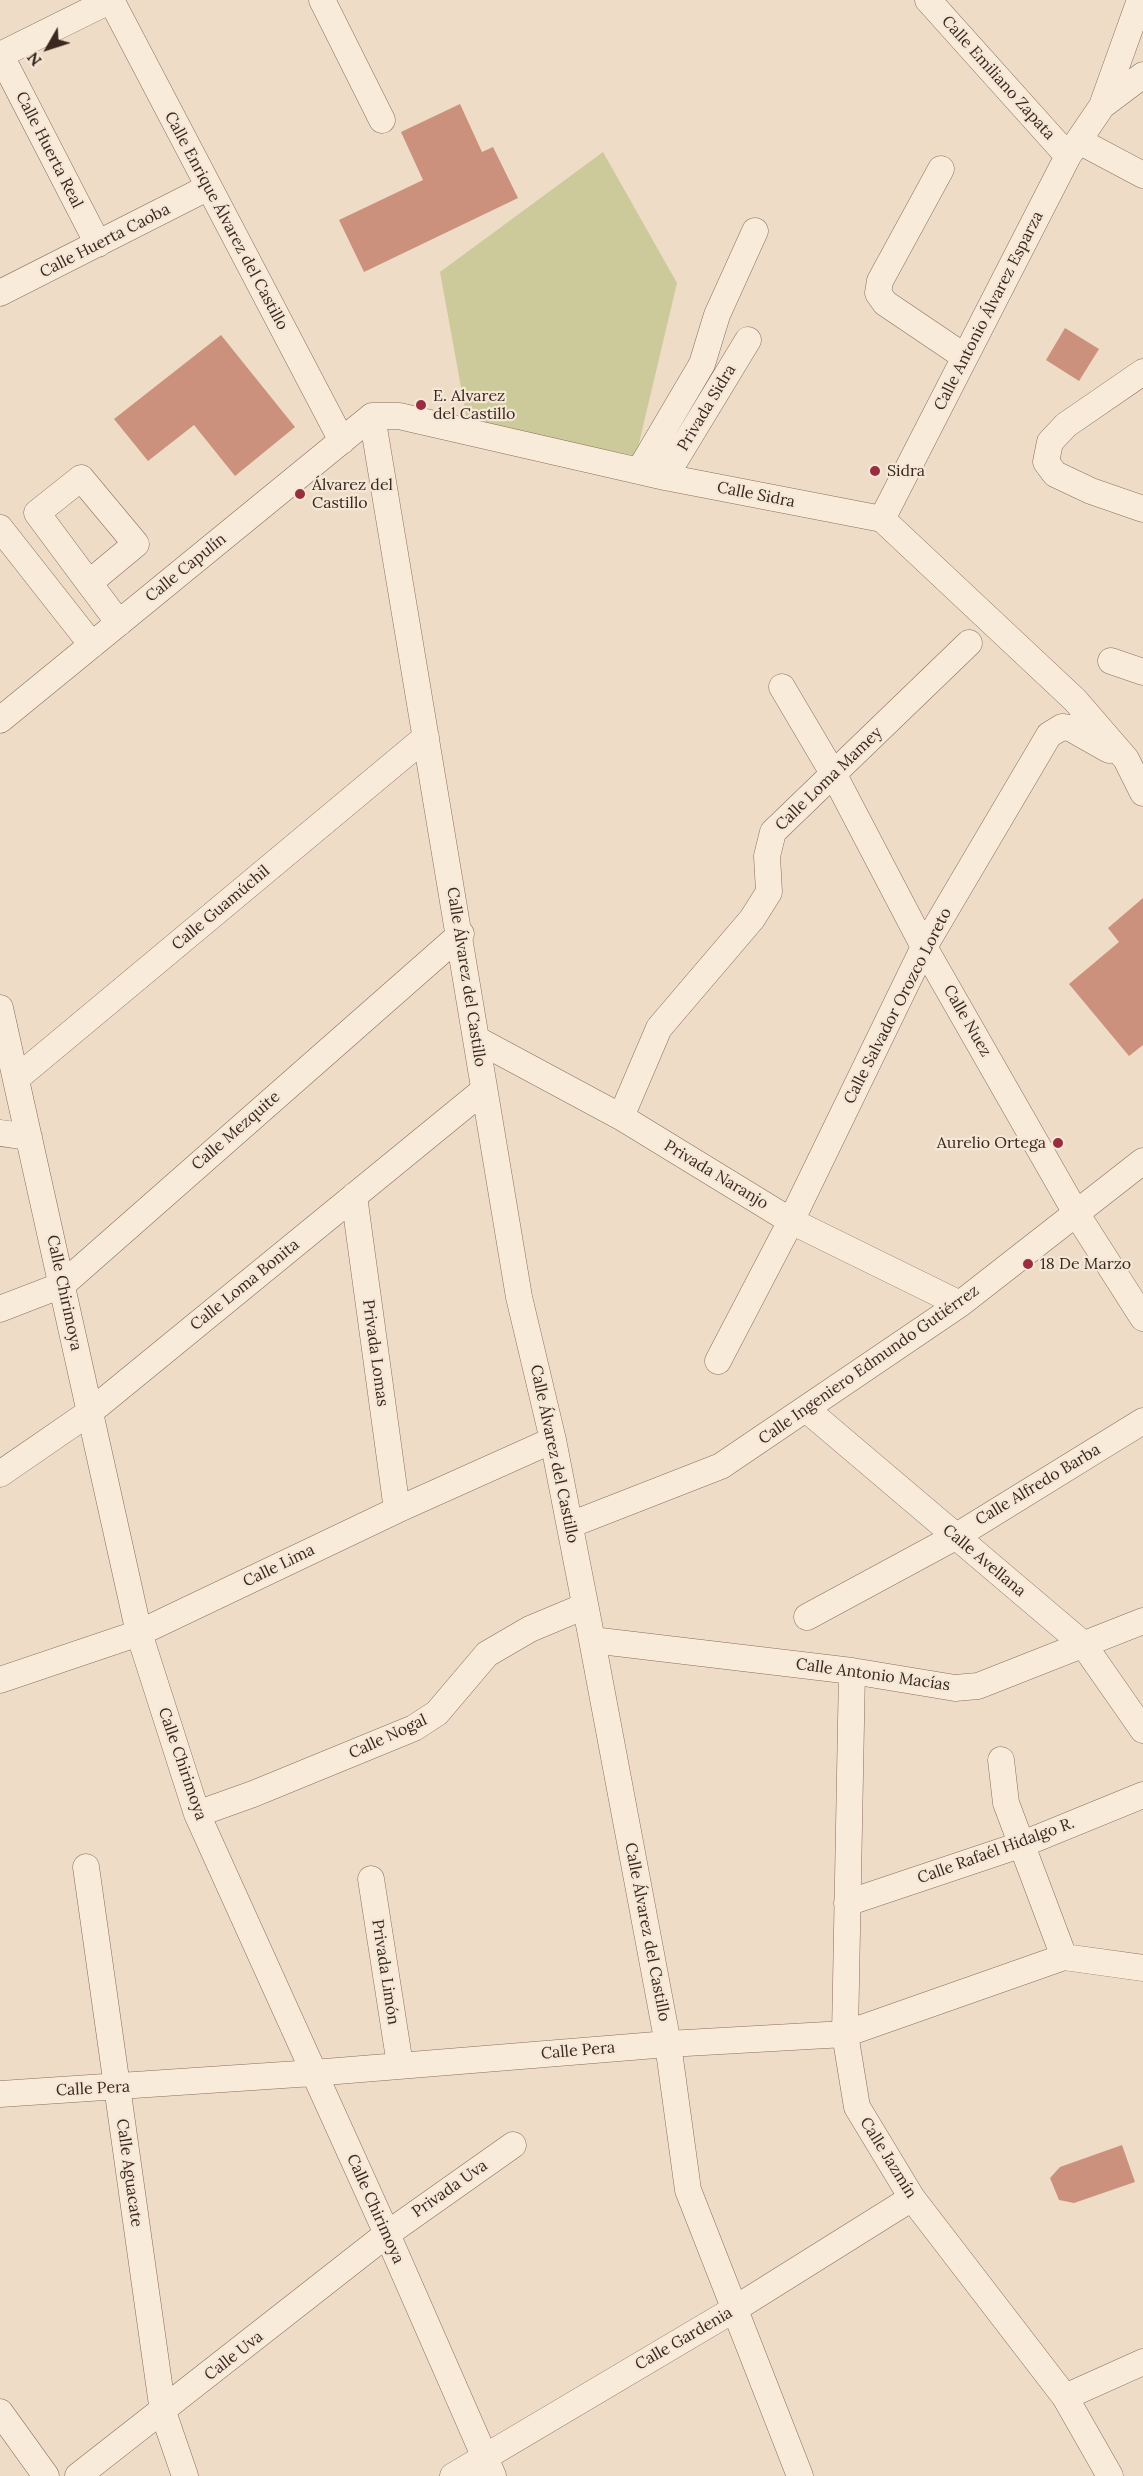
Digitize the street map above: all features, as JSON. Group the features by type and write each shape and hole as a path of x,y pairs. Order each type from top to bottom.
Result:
{"street":[{"path":"0,55 111,0"},
{"name":"Calle Enrique Álvarez del Castillo","path":"111,0 342,441"},
{"path":"322,0 382,120"},
{"name":"Calle Emiliano Zapata","path":"928,0 1073,148 1143,175"},
{"name":"Calle Antonio Álvarez Esparza","path":"882,519 1073,148 1102,106 1140,0"},
{"name":"Calle Huerta Real","path":"0,55 98,244"},
{"name":"Calle Antonio Álvarez Esparza","path":"1102,106 1143,75"},
{"path":"941,169 880,281 879,293 885,303 965,357"},
{"name":"Calle Huerta Caoba","path":"0,293 209,187"},
{"path":"639,471 702,364 717,315 755,231"},
{"name":"Privada Sidra","path":"665,477 748,340"},
{"path":"1143,372 1066,425 1050,442 1046,462 1055,474 1143,509"},
{"name":"Calle Capulín","path":"0,720 372,416"},
{"name":"Calle Sidra","path":"372,416 399,416 665,477 882,519"},
{"name":"Calle Álvarez del Castillo","path":"372,416 461,934 484,1090 519,1297 553,1440 592,1640 668,2044 688,2190 800,2476"},
{"path":"882,519 1075,700 1126,759 1143,793"},
{"path":"0,528 92,645"},
{"path":"88,583 119,623"},
{"name":"Calle Loma Mamey","path":"621,1117 659,1028 752,919 769,892 767,856 773,832 969,643"},
{"path":"1111,661 1143,672"},
{"name":"Calle Nuez","path":"782,687 834,775 924,947 1076,1213 1143,1318"},
{"name":"Calle Salvador Orozco Loreto","path":"718,1361 791,1221 924,947 1054,730 1062,727 1070,728 1126,759"},
{"name":"Calle Guamúchil","path":"17,1078 426,737"},
{"name":"Calle Mezquite","path":"0,1309 62,1285 461,934"},
{"name":"Calle Chirimoya","path":"0,1008 139,1633 197,1814 489,2466"},
{"name":"Privada Naranjo","path":"477,1039 621,1117 791,1221 960,1305"},
{"name":"Calle Loma Bonita","path":"0,1474 90,1412 484,1090"},
{"path":"0,1132 29,1137"},
{"name":"Calle Ingeniero Edmundo Gutiérrez","path":"570,1524 722,1467 960,1305 1143,1161"},
{"name":"Privada Lomas","path":"354,1196 397,1510"},
{"name":"Calle Avellana","path":"806,1409 1083,1644 1143,1730"},
{"name":"Calle Alfredo Barba","path":"807,1617 955,1537 1143,1421"},
{"name":"Calle Lima","path":"0,1680 139,1633 397,1510 553,1440"},
{"name":"Calle Nogal","path":"197,1814 253,1794 414,1728 437,1713 487,1654 530,1629 585,1606"},
{"name":"Calle Antonio Macías","path":"592,1640 852,1671 955,1688 978,1686 1143,1621"},
{"name":"Calle Jazmín","path":"852,1671 844,2034 857,2107 912,2198 1065,2397 1110,2476"},
{"path":"1001,1760 1006,1803 1064,1957"},
{"name":"Calle Rafaél Hidalgo R.","path":"848,1903 1023,1844 1143,1795"},
{"name":"Calle Aguacate","path":"86,1867 164,2412 185,2476"},
{"name":"Privada Limón","path":"371,1879 400,2065"},
{"name":"Calle Pera","path":"0,2094 117,2088 668,2044 844,2034 1064,1957 1143,1968"},
{"name":"Privada Uva","path":"387,2234 513,2145"},
{"name":"Calle Gardenia","path":"453,2476 489,2466 912,2198"},
{"name":"Calle Uva","path":"78,2476 164,2412 387,2234"},
{"path":"1065,2397 1143,2362"},
{"path":"0,2412 46,2476"}],"shaded area":[{"path":"603,152 677,283 636,456 467,420 440,272"}],"building":[{"path":"460,104 482,152 493,147 518,198 364,272 339,220 423,180 401,132"},
{"path":"1065,328 1099,349 1079,381 1046,360"},
{"path":"221,335 295,427 235,476 194,425 148,461 114,419"},
{"path":"1143,898 1143,1045 1129,1056 1069,984 1119,942 1108,928"},
{"path":"1122,2145 1135,2182 1074,2203 1059,2200 1050,2178 1060,2167"}],"place":[{"name":"E. Alvarez del Castillo","path":"421,405"},
{"name":"Sidra","path":"875,471"},
{"name":"Álvarez del Castillo","path":"300,494"},
{"name":"Aurelio Ortega","path":"1058,1143"},
{"name":"18 De Marzo","path":"1028,1264"}]}
